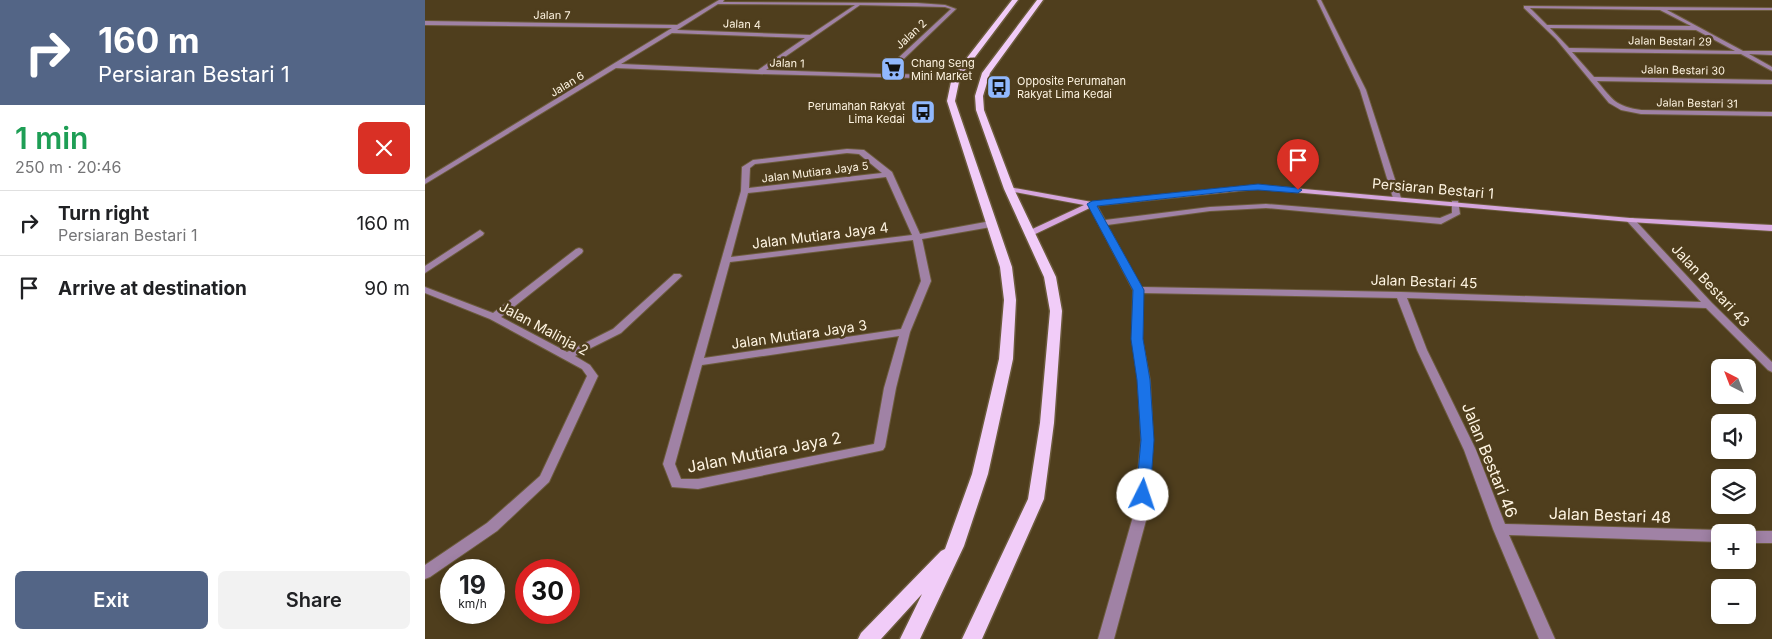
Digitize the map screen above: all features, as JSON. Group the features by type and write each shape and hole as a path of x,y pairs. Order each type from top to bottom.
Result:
{"main road":[{"path":"910,639 955,546 979,474 1006,359 1010,300 1006,267 951,101 956,77 1015,0"},
{"path":"972,639 1036,499 1047,423 1056,311 1050,277 1009,189 980,110 979,96 986,73 1040,0"},
{"path":"868,639 955,546"}],"street":[{"path":"1319,0 1363,90 1397,198"},
{"path":"1647,0 1772,69"},
{"path":"720,2 859,4"},
{"name":"Jalan 6","path":"425,182 720,2"},
{"path":"759,72 859,4"},
{"name":"Jalan 2","path":"859,4 911,4 945,6 954,9 883,75"},
{"path":"1593,79 1526,6 1772,9"},
{"name":"Jalan 7","path":"425,22 679,27"},
{"path":"1545,26 1697,28"},
{"name":"Jalan 4","path":"672,31 811,37"},
{"name":"Jalan Bestari 29","path":"1567,50 1772,53"},
{"name":"Jalan 1","path":"617,66 956,77"},
{"name":"Jalan Bestari 30","path":"1593,79 1772,82"},
{"name":"Jalan Bestari 31","path":"1593,79 1611,102 1623,109 1641,112 1772,114"},
{"path":"698,362 745,192 746,168 753,162 847,151 861,152 889,174 917,237 926,281 905,332"},
{"name":"Jalan Mutiara Jaya 5","path":"745,192 889,174"},
{"name":"Persiaran Bestari 1","path":"1009,189 1092,204 1258,187 1631,220 1772,228"},
{"path":"1103,223 1210,208 1266,206 1441,221 1456,214 1455,203"},
{"name":"Persiaran Bestari 1","path":"1029,234 1092,204"},
{"path":"1092,204 1139,290 1137,339 1144,380 1147,440 1141,513 1106,639"},
{"name":"Jalan Bestari 43","path":"1631,220 1709,305 1772,368"},
{"name":"Jalan Mutiara Jaya 4","path":"726,260 917,237 991,224"},
{"path":"425,270 480,233"},
{"path":"494,317 579,251"},
{"path":"565,357 617,331 677,276"},
{"name":"Jalan Malinja 2","path":"425,290 494,317 586,368 593,376 545,479 492,527 425,572"},
{"name":"Jalan Bestari 45","path":"1139,290 1401,295 1709,305"},
{"name":"Jalan Bestari 46","path":"1401,295 1423,350 1470,450 1500,529 1547,639"},
{"name":"Jalan Mutiara Jaya 3","path":"698,362 905,332"},
{"name":"Jalan Mutiara Jaya 2","path":"698,362 669,464 677,484 698,484 879,447 890,388 905,332"},
{"name":"Jalan Bestari 48","path":"1500,529 1711,536"},
{"path":"1756,537 1772,538"}],"place":[{"name":"Chang Seng Mini Market","path":"893,69"},
{"name":"Opposite Perumahan Rakyat Lima Kedai","path":"999,87"},
{"name":"Perumahan Rakyat Lima Kedai","path":"923,112"}],"route":[{"path":"1143,495 1147,440 1144,380 1137,339 1139,290 1092,204 1234,188 1258,187 1298,190"}]}
